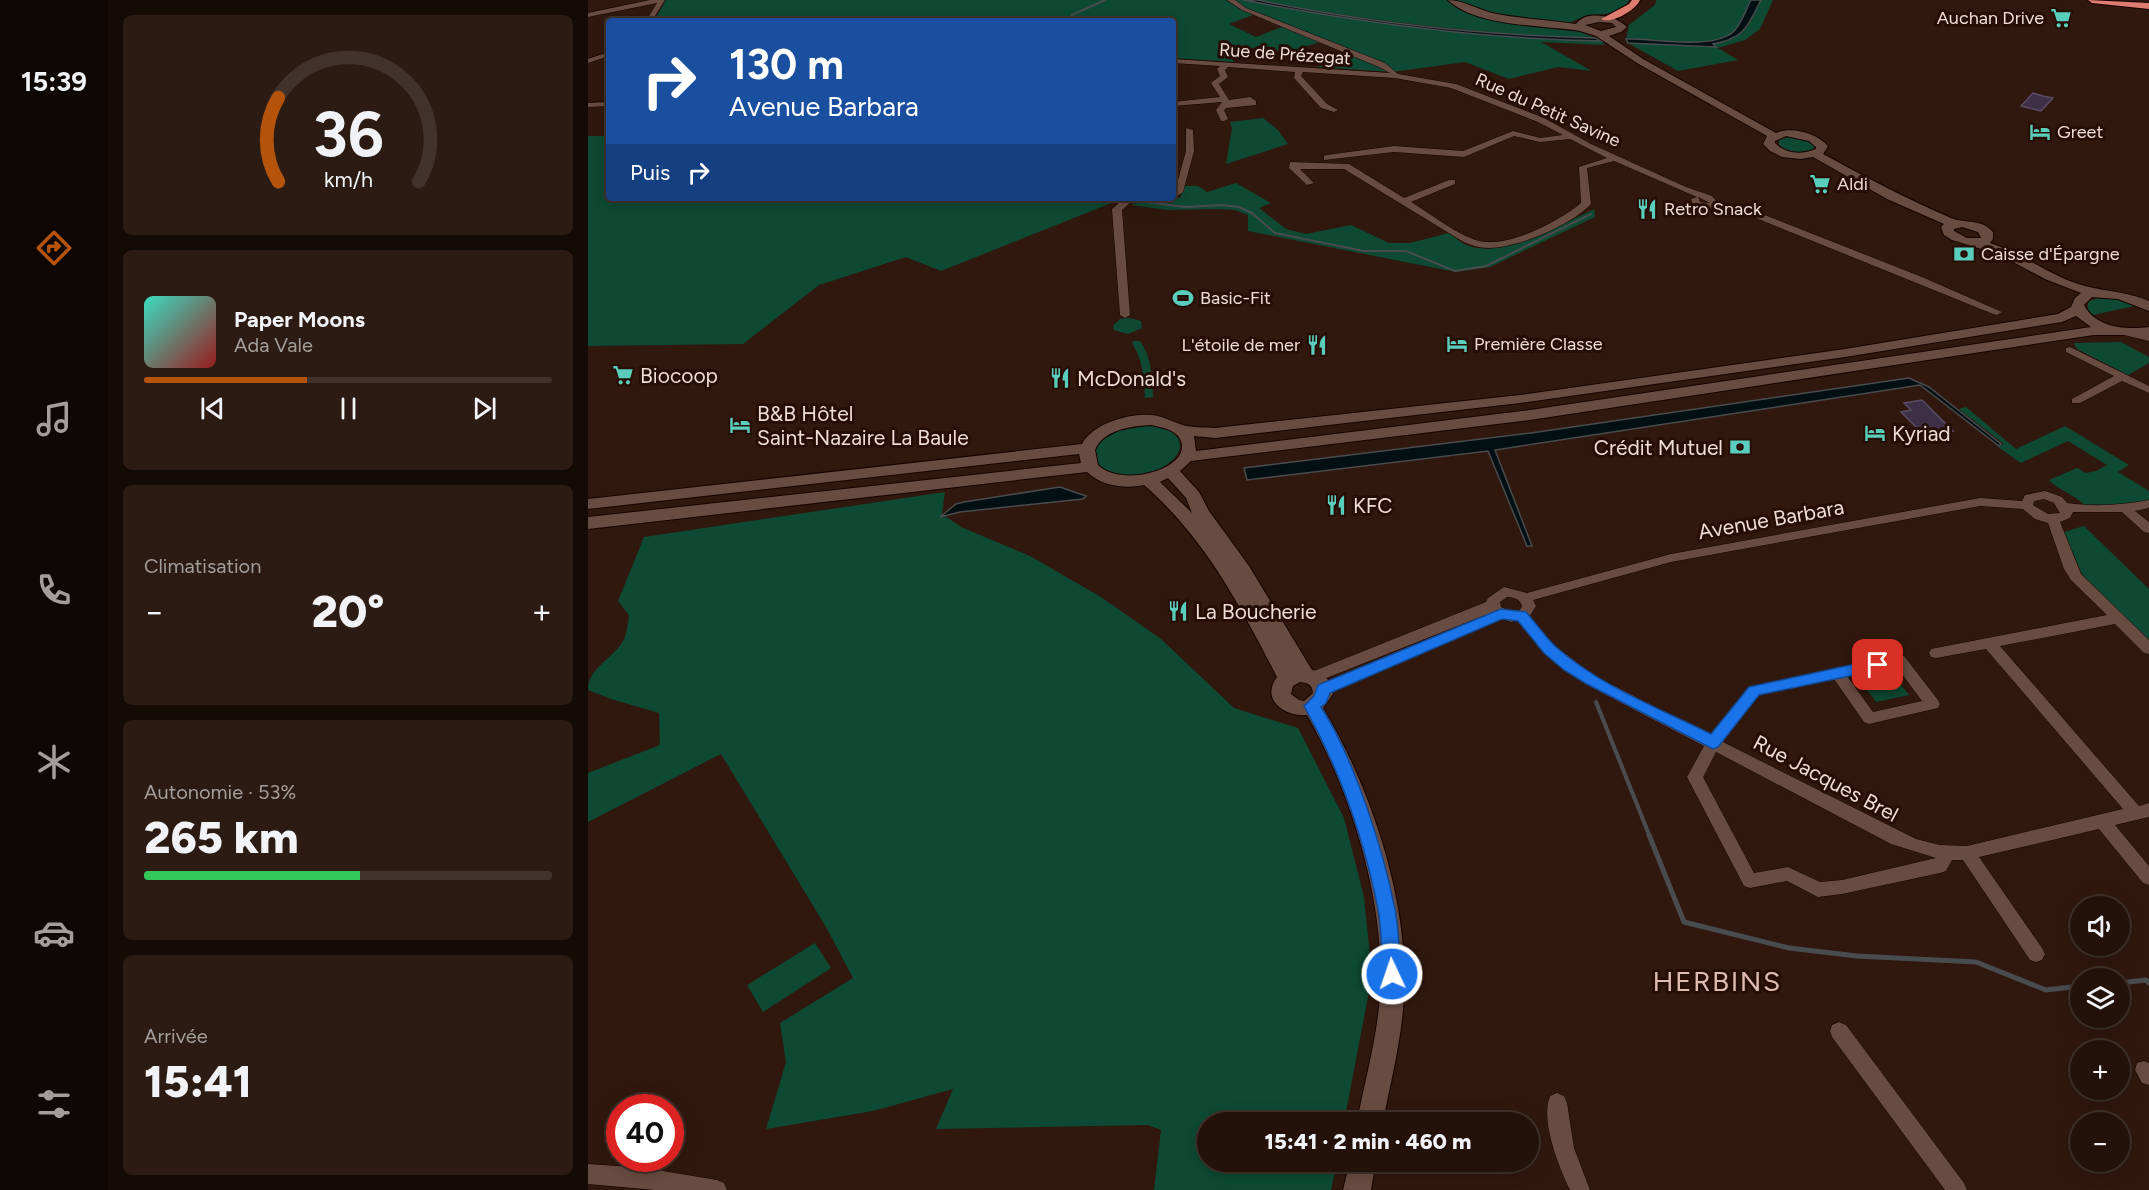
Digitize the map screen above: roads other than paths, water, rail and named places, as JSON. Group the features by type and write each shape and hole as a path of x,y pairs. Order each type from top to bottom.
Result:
{"highway":[{"path":"1606,19 1633,6 1635,0"},
{"path":"1618,27 1647,0"},
{"path":"2092,0 2149,4"},
{"path":"2128,0 2149,4"}],"main road":[{"path":"1452,0 1473,11 1532,20 1582,25 1606,19 1618,27 1621,47"},
{"path":"1582,25 1779,135"},
{"path":"1598,33 1618,27"},
{"path":"1779,135 1803,135 1820,142 1821,151 1800,156 1778,151 1769,144 1770,139 1779,135"},
{"path":"1815,154 1951,225 1947,232 1954,237 1981,240 2050,276 2094,293 2149,298"},
{"path":"2050,276 2078,304 2090,321 2121,332"},
{"path":"1180,430 1215,433 1520,399 1973,334 2062,318 2094,293"},
{"path":"2129,297 2149,307"},
{"path":"1187,457 1530,416 2094,331 2149,331"},
{"path":"1130,421 1163,422 1180,430 1187,437 1190,445 1187,457 1172,472 1149,481 1120,482 1097,474 1090,467 1087,458 1088,448 1093,440 1103,432 1130,421"},
{"path":"588,504 1088,448"},
{"path":"588,522 1090,467"},
{"path":"1172,472 1193,496 1201,513 1244,570 1308,685 1353,793 1387,911 1392,953 1392,995 1372,1112"},
{"path":"1149,481 1172,500 1213,553 1257,621 1308,685"},
{"path":"1357,1190 1361,1172"}],"street":[{"path":"588,15 661,0"},
{"path":"651,18 661,0"},
{"path":"1230,0 1244,9 1382,65 1395,76"},
{"path":"588,62 606,55"},
{"name":"Rue de Prézegat","path":"1176,61 1395,76"},
{"path":"1226,64 1221,69 1224,77 1215,83 1226,103"},
{"path":"1300,70 1297,76 1324,106 1334,111"},
{"name":"Rue du Petit Savine","path":"1395,76 1453,86 1522,112 1683,189 1687,197 1699,198 1694,202 1698,205 1706,207 1714,205 1759,216 1997,312"},
{"path":"1176,104 1226,103"},
{"path":"1224,118 1220,110 1226,103"},
{"path":"588,105 606,104"},
{"path":"1176,194 1179,192 1188,157 1192,136 1189,130"},
{"path":"1292,166 1295,162 1303,160 1379,150 1464,154 1513,132 1540,140 1571,137"},
{"path":"1292,166 1346,166 1466,239 1487,245 1514,241 1576,214 1586,204 1583,167 1615,158"},
{"path":"1292,166 1310,183"},
{"path":"1405,201 1452,183"},
{"path":"1125,315 1117,209 1127,201"},
{"path":"2121,332 2149,338"},
{"path":"2070,350 2149,390"},
{"path":"2076,401 2121,376"},
{"path":"2066,507 2064,517 2053,519 2040,516 2027,505 2029,498 2039,495 2058,500 2066,507 2086,511 2126,509 2149,504"},
{"name":"Avenue Barbara","path":"1525,598 1671,558 1980,502 2027,505"},
{"path":"2126,509 2149,529"},
{"path":"2053,519 2071,569 2149,649"},
{"path":"1308,685 1497,610 1511,617 1521,615 1528,609 1525,598 1516,593 1504,592 1496,597 1497,610"},
{"name":"Rue Jacques Brel","path":"1521,615 1549,649 1590,680 1897,839 1924,850 1947,854 1967,853 2143,812"},
{"path":"1936,653 2118,618"},
{"path":"1989,643 2143,812"},
{"path":"1837,673 1869,718 1933,704 1899,660 1837,673 1754,691 1713,743 1695,777 1750,881 1788,874 1818,890 1842,887 1940,866 1947,854"},
{"path":"2103,822 2149,878"},
{"path":"1967,853 2036,954"},
{"path":"1839,1031 1957,1190"},
{"path":"1557,1102 1557,1124 1566,1161 1580,1190"},
{"path":"588,1174 642,1184 717,1190"}],"waterway":[{"path":"1072,18 1072,15 1105,0"},
{"path":"1145,202 1186,207 1222,205 1239,207 1252,213 1275,233 1364,251 1406,251 1455,271 1486,266 1591,214"},
{"path":"1596,702 1650,837"},
{"path":"1649,835 1684,922 1789,948 1857,956 1976,962 2046,990 2070,987"},
{"path":"2130,982 2146,980 2149,983"}],"place":[{"name":"Auchan Drive","path":"2061,18"},
{"name":"Greet","path":"2040,132"},
{"name":"Aldi","path":"1820,184"},
{"name":"Retro Snack","path":"1647,209"},
{"name":"Caisse d'Épargne","path":"1964,254"},
{"name":"Basic-Fit","path":"1183,298"},
{"name":"Première Classe","path":"1457,344"},
{"name":"L'étoile de mer","path":"1317,345"},
{"name":"Biocoop","path":"623,375"},
{"name":"McDonald's","path":"1060,378"},
{"name":"B&B Hôtel Saint-Nazaire La Baule","path":"740,425"},
{"name":"Kyriad","path":"1875,433"},
{"name":"Crédit Mutuel","path":"1740,447"},
{"name":"KFC","path":"1336,505"},
{"name":"La Boucherie","path":"1178,611"}],"district":[{"name":"HERBINS","path":"1717,981"}]}
